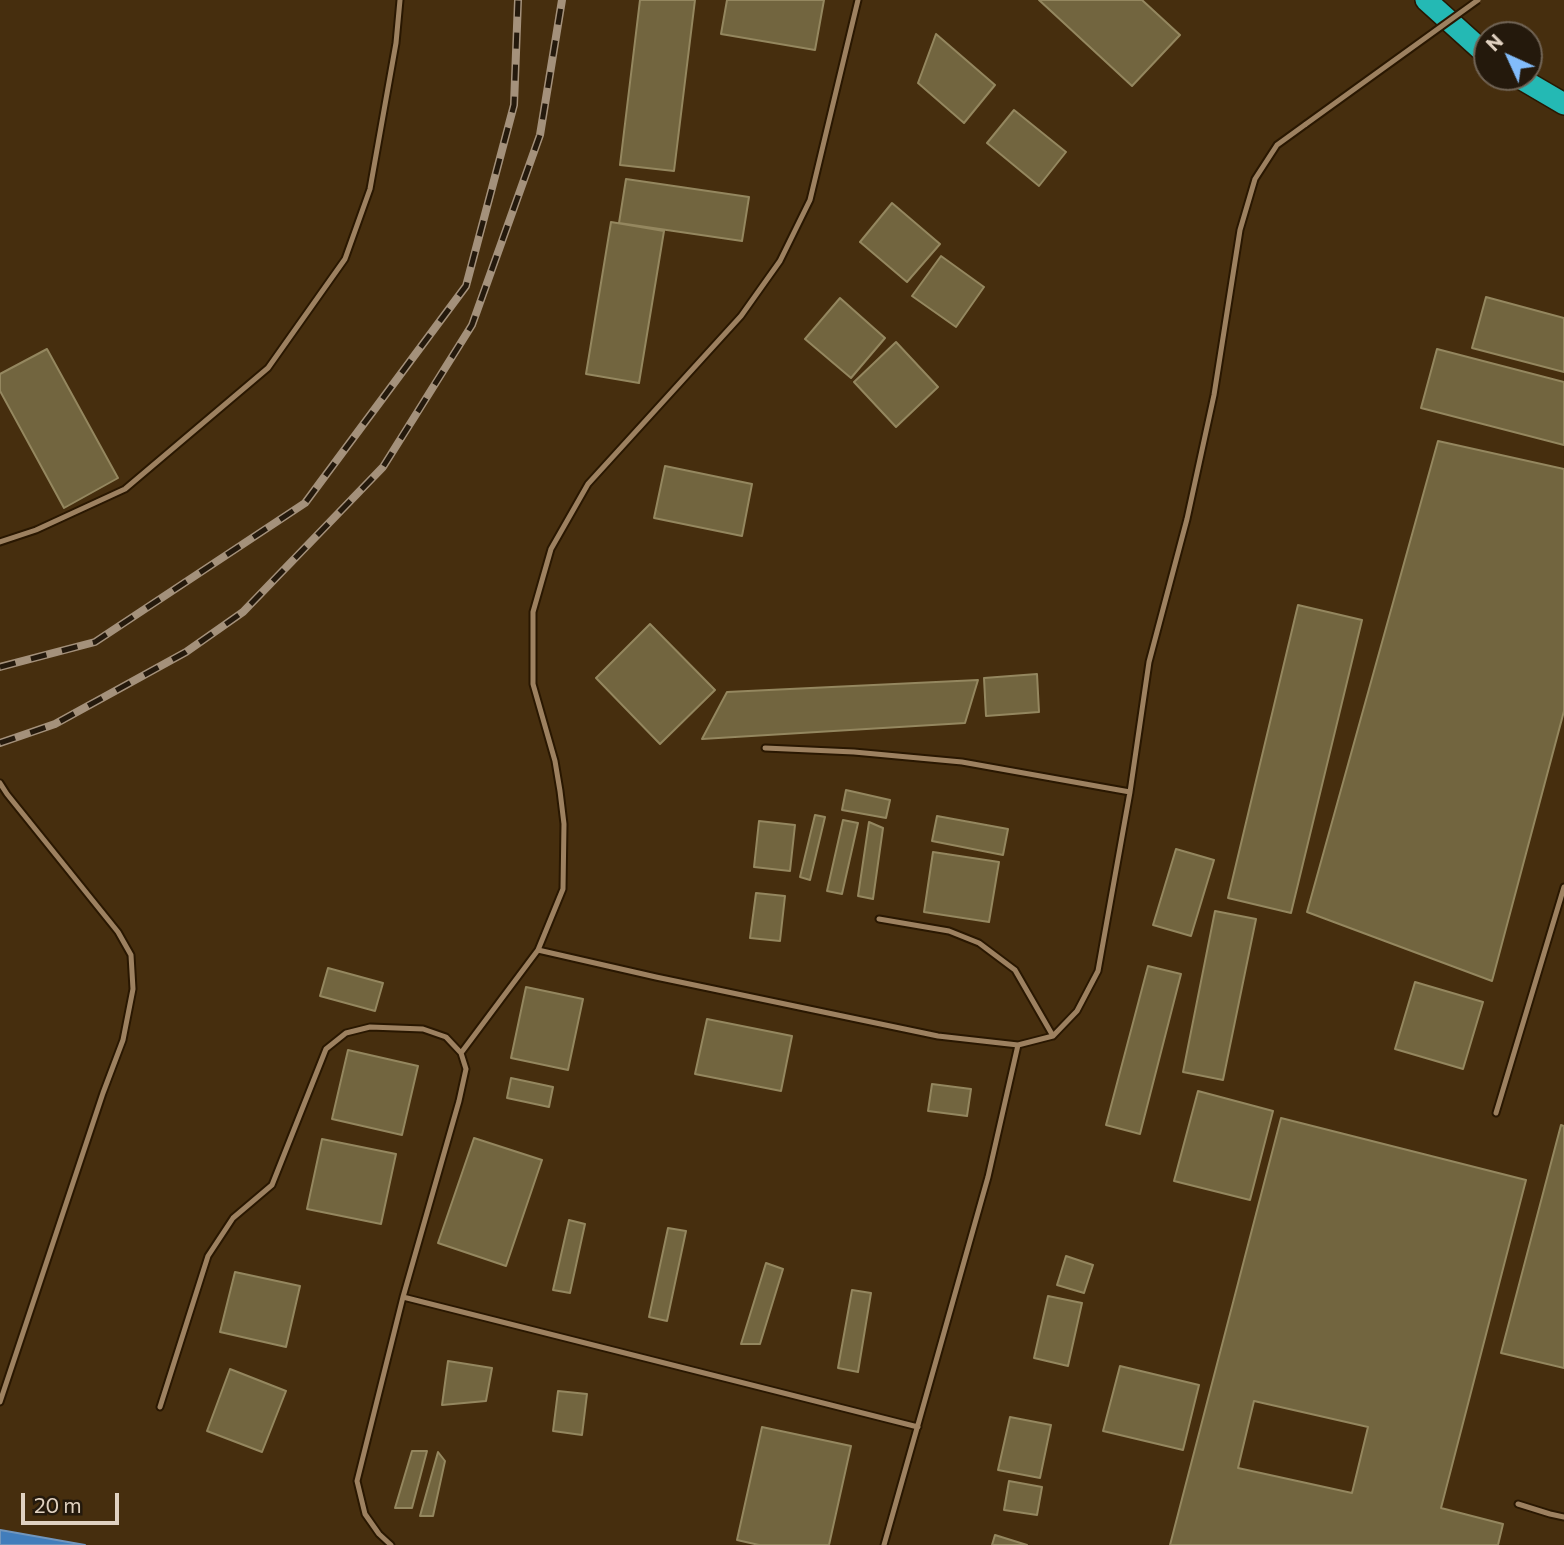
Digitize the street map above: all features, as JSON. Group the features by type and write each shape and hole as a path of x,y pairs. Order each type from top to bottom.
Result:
{"highway":[{"path":"1426,0 1473,42"},
{"path":"1542,91 1564,104"}],"lane":[{"path":"0,542 36,530 125,489 268,368 345,259 370,188 401,0"},
{"path":"461,1053 538,950 563,889 564,824 560,791 555,761 533,684 533,612 551,549 588,484 741,316 780,261 810,200 858,0"},
{"path":"538,950 938,1036 1018,1045 1053,1036 1077,1011 1098,971 1130,792 1149,662 1187,519 1214,395 1240,230 1255,179 1277,145 1478,0"},
{"path":"765,748 854,752 961,762 1130,792"},
{"path":"0,783 118,932 131,955 133,989 124,1040 103,1093 0,1402"},
{"path":"1496,1113 1564,887"},
{"path":"879,919 949,931 979,943 1015,970 1053,1036"},
{"path":"160,1407 208,1256 233,1219 272,1185 326,1049 346,1033 370,1027 423,1029 446,1037 461,1053 466,1069 403,1297 357,1481 365,1514 379,1534 391,1545"},
{"path":"884,1545 988,1177 1018,1045"},
{"path":"403,1297 918,1427"},
{"path":"1518,1504 1564,1517"}],"water":[{"path":"0,1530 6,1531 85,1545 0,1545"}],"building":[{"path":"640,0 695,0 674,171 620,165"},
{"path":"727,0 824,0 815,50 721,34"},
{"path":"1039,0 1142,0 1180,35 1132,86"},
{"path":"936,34 995,85 964,123 918,83"},
{"path":"1014,110 1066,152 1039,186 987,143"},
{"path":"626,179 749,197 742,241 619,223"},
{"path":"892,203 940,244 907,282 860,242"},
{"path":"611,222 664,231 639,383 586,374"},
{"path":"941,256 984,287 956,327 912,296"},
{"path":"1486,297 1564,318 1564,372 1472,348"},
{"path":"840,298 885,338 851,378 805,339"},
{"path":"896,342 938,387 896,427 854,382"},
{"path":"47,349 118,478 64,508 0,391 0,374"},
{"path":"1437,349 1564,382 1564,445 1421,408"},
{"path":"1438,441 1564,469 1564,711 1492,981 1307,912"},
{"path":"665,466 752,484 742,536 654,518"},
{"path":"1298,605 1362,620 1291,913 1228,898"},
{"path":"650,624 715,690 660,744 596,678"},
{"path":"1037,674 1039,712 986,716 984,678"},
{"path":"978,680 965,723 702,739 727,692"},
{"path":"846,790 890,800 886,818 842,810"},
{"path":"815,815 825,817 810,880 800,877"},
{"path":"937,816 1008,829 1003,855 932,841"},
{"path":"843,820 858,823 842,894 827,891"},
{"path":"759,821 795,825 790,871 754,867"},
{"path":"869,822 883,828 873,899 858,896"},
{"path":"1176,849 1214,860 1191,936 1153,925"},
{"path":"933,852 999,862 989,922 924,912"},
{"path":"756,893 785,896 780,941 750,938"},
{"path":"1215,911 1256,919 1223,1080 1183,1072"},
{"path":"1148,966 1181,974 1140,1134 1106,1125"},
{"path":"328,968 383,983 375,1011 320,996"},
{"path":"1415,982 1483,1002 1463,1069 1395,1049"},
{"path":"526,987 583,999 568,1070 511,1058"},
{"path":"707,1019 792,1036 781,1091 695,1074"},
{"path":"348,1050 418,1066 402,1135 332,1119"},
{"path":"511,1078 553,1087 549,1107 507,1098"},
{"path":"932,1084 971,1089 967,1116 928,1111"},
{"path":"1198,1091 1273,1111 1250,1200 1174,1181"},
{"path":"1281,1118 1526,1180 1441,1508 1503,1524 1498,1545 1170,1545"},
{"path":"1561,1125 1564,1126 1564,1368 1501,1353"},
{"path":"474,1138 542,1160 506,1266 438,1243"},
{"path":"322,1139 396,1154 381,1224 307,1209"},
{"path":"569,1220 585,1224 570,1293 553,1290"},
{"path":"668,1228 686,1231 667,1321 649,1317"},
{"path":"1066,1256 1093,1265 1084,1293 1057,1285"},
{"path":"766,1263 783,1269 760,1344 741,1344"},
{"path":"235,1272 300,1286 286,1347 220,1332"},
{"path":"852,1290 871,1293 858,1372 838,1368"},
{"path":"1048,1296 1082,1303 1068,1366 1034,1358"},
{"path":"448,1361 492,1368 486,1401 442,1405"},
{"path":"1120,1366 1199,1385 1183,1450 1103,1431"},
{"path":"230,1369 286,1391 262,1452 207,1431"},
{"path":"558,1391 587,1394 582,1435 553,1431"},
{"path":"1254,1401 1368,1427 1352,1493 1238,1468"},
{"path":"1010,1417 1051,1425 1040,1478 998,1470"},
{"path":"762,1427 851,1446 829,1545 759,1545 737,1540"},
{"path":"412,1451 427,1451 412,1508 395,1508"},
{"path":"438,1452 445,1461 433,1516 420,1516"},
{"path":"1009,1481 1042,1487 1037,1515 1004,1510"},
{"path":"995,1535 1027,1545 992,1545"}],"railway":[{"path":"0,667 95,642 305,503 466,286 514,105 518,0"},
{"path":"0,743 55,724 186,652 243,612 383,467 472,325 540,135 562,0"}]}
